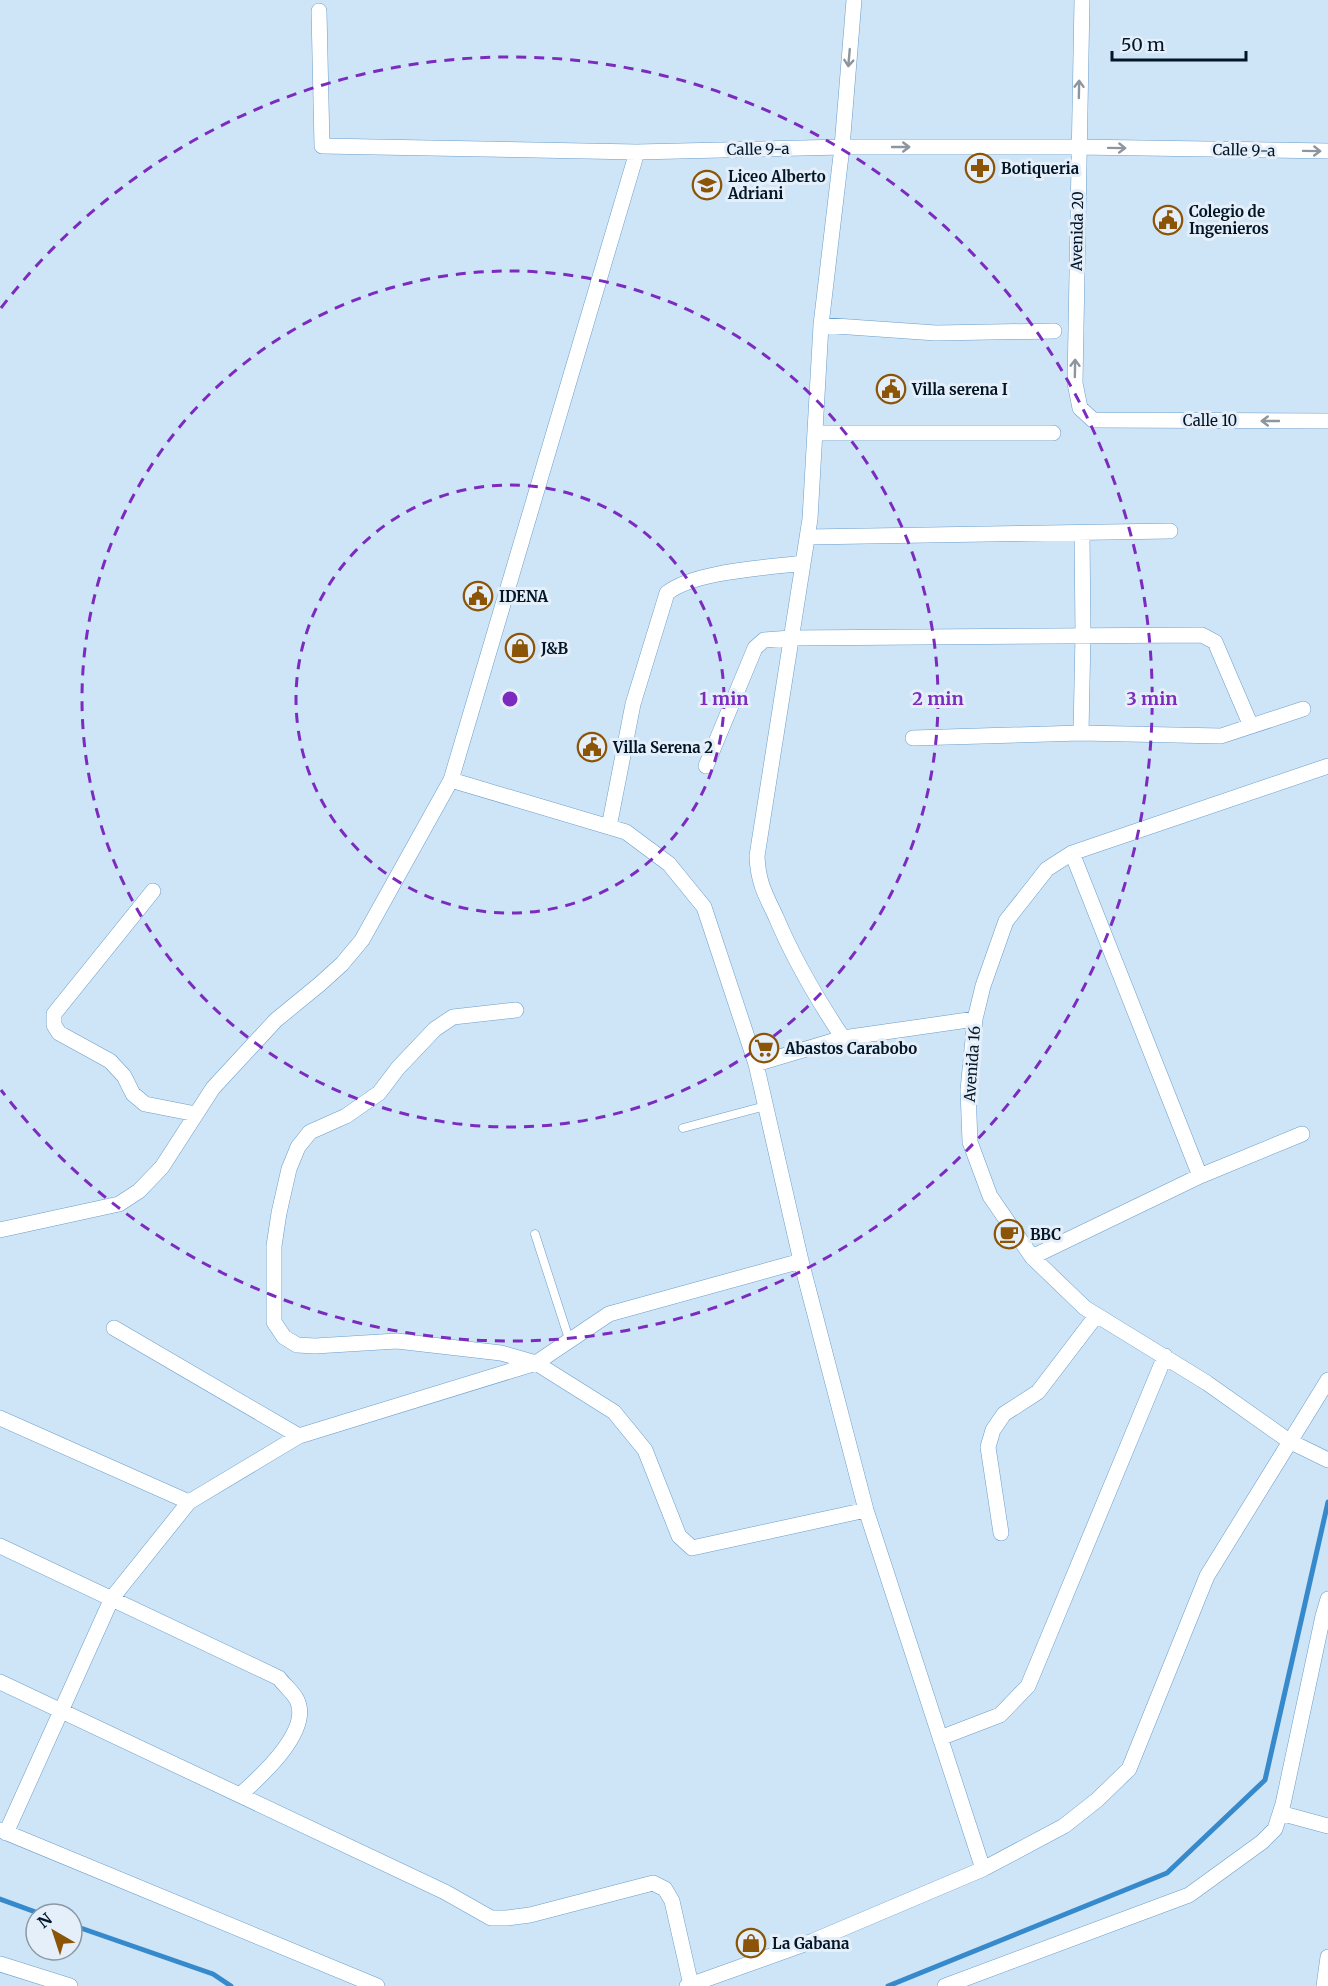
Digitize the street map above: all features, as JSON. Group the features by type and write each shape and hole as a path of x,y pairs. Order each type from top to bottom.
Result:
{"street":[{"path":"843,1038 819,1004 793,957 758,876 757,856 810,519 821,325 842,147 854,0"},
{"name":"Avenida 20","path":"1082,0 1075,383 1080,408 1093,420"},
{"name":"Calle 9-a","path":"319,11 322,146 637,152 842,147 1078,147 1328,151"},
{"path":"0,1230 118,1204 139,1191 162,1167 213,1088 276,1020 342,964 362,940 451,780 637,152"},
{"path":"821,325 936,333 1054,331"},
{"name":"Calle 10","path":"1093,420 1328,421"},
{"path":"815,433 1053,433"},
{"path":"807,537 1170,531"},
{"path":"1081,734 1082,533"},
{"path":"609,827 633,704 667,593 677,585 700,577 803,563"},
{"path":"706,766 755,648 764,640 791,638 1202,636 1215,642 1251,726"},
{"path":"913,738 1081,734 1221,736 1303,709"},
{"name":"Avenida 16","path":"1328,766 1072,853 1047,869 1006,921 983,986 975,1018 968,1090 970,1142 990,1196 1032,1257 1096,1316 1207,1383 1289,1442 1328,1461"},
{"path":"451,780 626,832 669,864 704,907 756,1064 801,1261 866,1510 983,1869"},
{"path":"1072,853 1200,1176"},
{"path":"153,891 54,1014 54,1024 59,1033 110,1061 124,1076 133,1094 145,1104 196,1114"},
{"path":"516,1010 453,1017 435,1029 379,1092 346,1116 310,1132 298,1147 289,1169 274,1246 274,1322 284,1337 297,1345 315,1346 397,1341 501,1353 536,1363 614,1412 645,1450 679,1536 692,1548 866,1510"},
{"path":"756,1064 843,1038 975,1018"},
{"path":"1032,1257 1200,1176 1302,1134"},
{"path":"377,1986 3,1831 112,1598 189,1502 299,1436 536,1363 609,1314 801,1261"},
{"path":"1001,1533 988,1447 993,1430 1004,1414 1038,1392 1096,1316"},
{"path":"114,1328 299,1436"},
{"path":"940,1738 1000,1715 1028,1686 1165,1356"},
{"path":"0,1682 445,1892 491,1918 530,1916 653,1883 665,1889 672,1901 689,1986 813,1941 983,1869 1064,1826 1097,1800 1129,1769 1207,1576 1328,1380"},
{"path":"0,1418 189,1502"},
{"path":"0,1546 279,1678 297,1701 299,1722 275,1762 240,1795"},
{"path":"945,1986 1190,1894 1262,1842 1275,1829 1328,1599"},
{"path":"1280,1813 1328,1826"},
{"path":"1324,1986 1328,1957"},
{"path":"0,1964 70,1986"}],"lane":[{"path":"684,1128 765,1106"},
{"path":"534,1234 570,1341"}],"waterway":[{"path":"888,1986 1167,1873 1265,1780 1328,1502"},
{"path":"0,1899 24,1908"},
{"path":"84,1929 213,1974 231,1986"}],"place":[{"name":"Botiqueria","path":"980,168"},
{"name":"Liceo Alberto Adriani","path":"707,185"},
{"name":"Colegio de Ingenieros","path":"1168,220"},
{"name":"Villa serena I","path":"891,389"},
{"name":"IDENA","path":"478,596"},
{"name":"J&B","path":"520,648"},
{"name":"Villa Serena 2","path":"592,747"},
{"name":"Abastos Carabobo","path":"764,1048"},
{"name":"BBC","path":"1009,1234"},
{"name":"La Gabana","path":"751,1943"}]}
